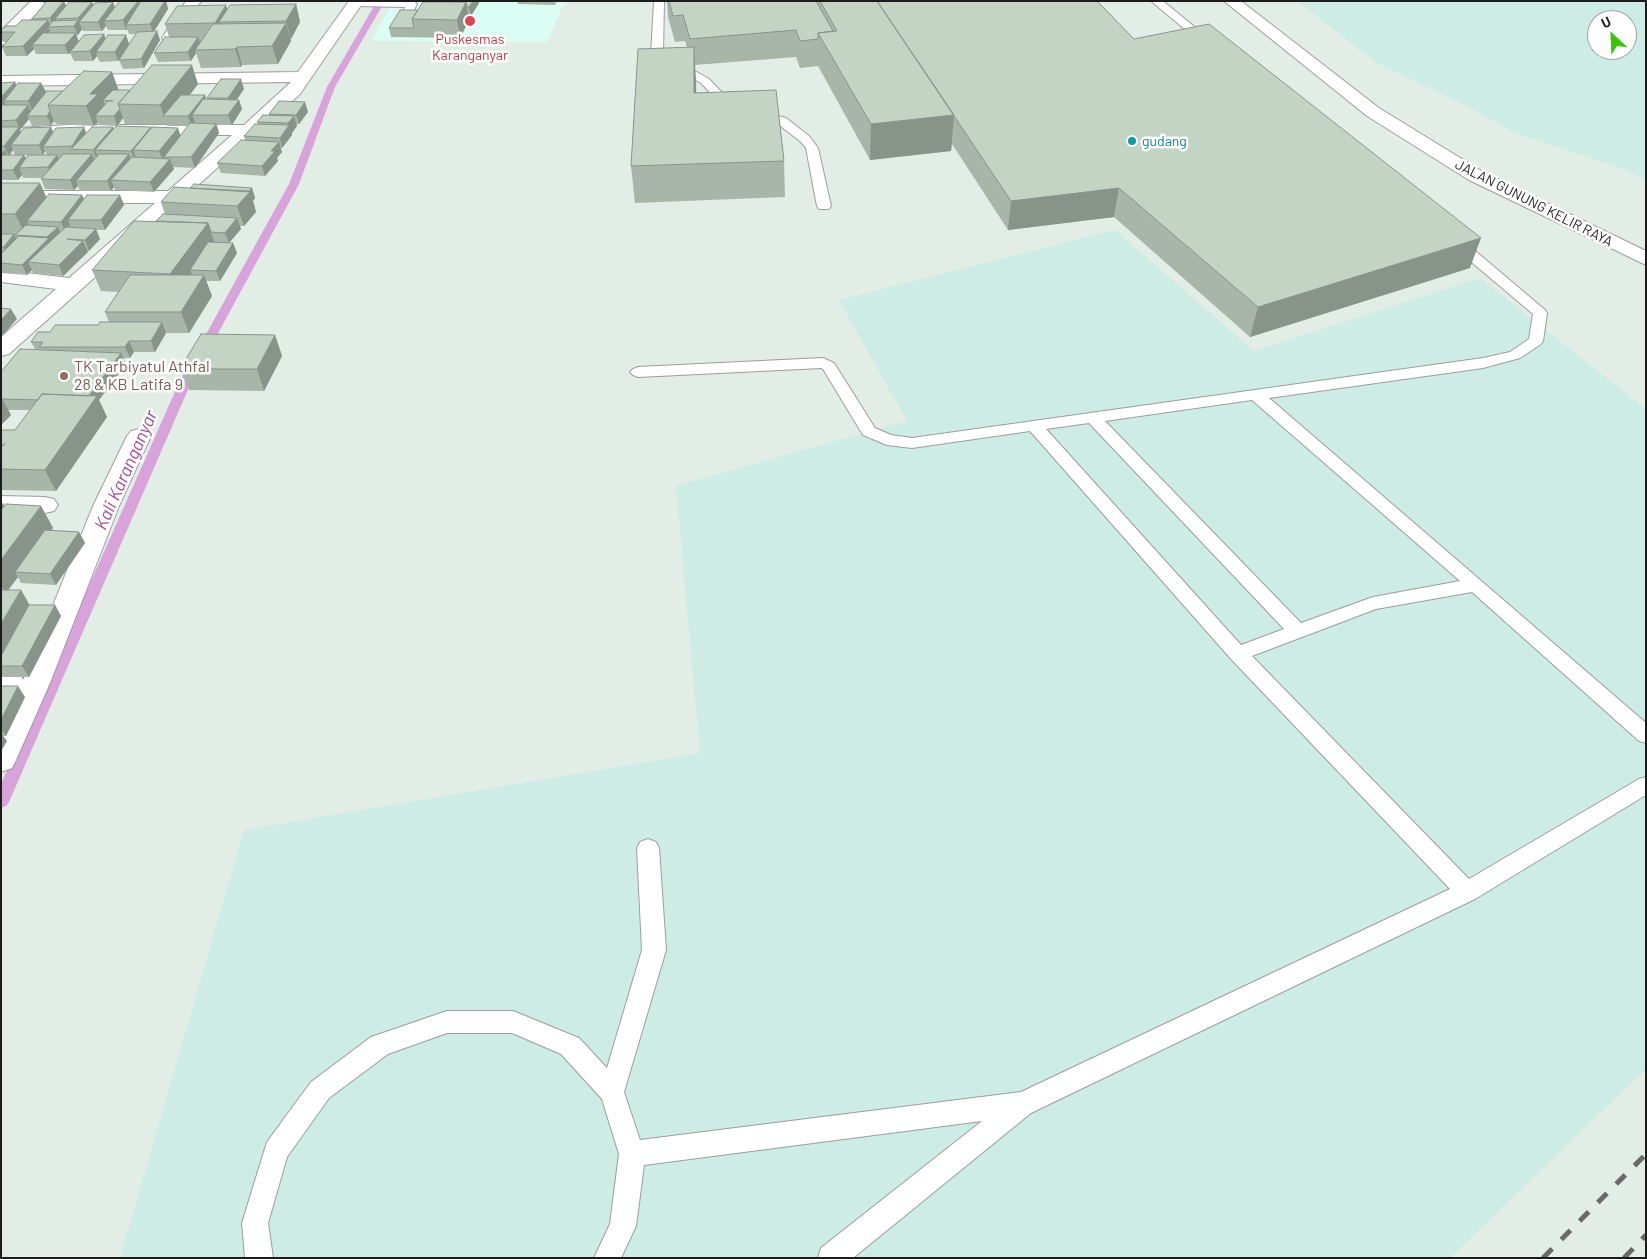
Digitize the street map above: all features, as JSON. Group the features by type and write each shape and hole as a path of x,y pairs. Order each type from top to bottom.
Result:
{"street":[{"path":"144,79 194,1"},
{"name":"JALAN GUNUNG KELIR RAYA","path":"1231,1 1373,112 1468,171 1646,260"},
{"path":"1,349 294,90 360,2"},
{"path":"1,40 36,5 95,7"},
{"path":"1,80 303,77"},
{"path":"1,134 69,130 249,130"},
{"path":"1,197 174,197"},
{"path":"1,276 74,284"},
{"path":"1,760 36,683 106,506 138,436"},
{"path":"1,504 45,505"}],"lane":[{"path":"659,1 657,55 660,62 691,73 705,81 727,104 740,110 782,121 806,139 812,148 824,206"},
{"path":"1156,1 1218,51"},
{"path":"360,2 413,3"},
{"path":"406,16 413,3"},
{"path":"638,372 815,362 829,366 869,431 886,440 912,443 1483,363 1515,355 1536,341 1540,313 1484,263 1445,232"},
{"path":"1256,395 1646,735"},
{"path":"1094,418 1297,631"},
{"path":"1034,426 1238,654 1467,892"},
{"path":"1238,654 1373,603 1476,585"},
{"path":"830,1258 1023,1104 1467,892 1646,785"},
{"path":"612,1092 654,950 648,848"},
{"path":"259,1258 255,1223 276,1152 320,1090 380,1045 447,1022 513,1022 570,1046 612,1092 632,1154 623,1226 607,1258"},
{"path":"632,1154 1023,1104"}],"shaded area":[{"name":"Puskesmas Karanganyar","path":"393,1 565,1 547,42 372,41"},
{"path":"1297,1 1646,1 1646,180 1624,169 1515,133 1465,105 1377,63"},
{"path":"1115,230 1254,351 1480,278 1646,409 1646,1069 1450,1258 120,1258 244,830 700,753 676,486 907,421 839,300"}],"building":[{"path":"47,1 64,1 50,18 32,19"},
{"path":"120,1 138,1 123,20 104,21"},
{"path":"141,1 165,1 150,24 126,25"},
{"path":"430,1 473,1 467,7 466,2"},
{"path":"669,1 816,1 833,31 818,33 818,39 800,41 796,30 690,39 683,15 673,16"},
{"path":"820,1 877,1 954,115 871,124 818,33 837,31"},
{"name":"gudang","path":"877,1 1097,1 1134,39 1209,24 1481,238 1258,307 1119,188 1011,201"},
{"path":"69,2 92,2 78,18 55,19"},
{"path":"113,2 98,22 79,22 95,3"},
{"path":"423,2 466,2 457,20 412,19"},
{"path":"296,4 286,21 219,22 230,5"},
{"path":"226,5 215,23 165,24 177,6"},
{"path":"400,10 418,10 412,19 414,28 389,28"},
{"path":"22,20 48,20 23,46 2,47 15,32 1,32 1,30 6,26 16,26"},
{"path":"78,20 74,26 48,27 53,21"},
{"path":"286,23 272,46 195,50 213,24"},
{"path":"157,31 141,59 119,60 137,32"},
{"path":"43,33 76,33 65,45 32,45"},
{"path":"104,34 90,51 70,52 84,35"},
{"path":"108,35 126,35 115,52 96,52"},
{"path":"165,37 198,37 188,52 154,53"},
{"path":"694,47 694,93 776,90 784,161 631,166 638,49"},
{"path":"152,65 192,65 160,105 118,104"},
{"path":"84,71 112,72 90,94 98,94 86,106 48,105"},
{"path":"221,79 241,79 228,98 207,98"},
{"path":"15,82 1,97 1,83"},
{"path":"18,83 41,83 28,101 4,101"},
{"path":"113,90 130,90 118,104 120,109 114,116 95,116 108,101 113,101 103,100"},
{"path":"47,91 63,91 48,105 50,111 47,116 27,116"},
{"path":"181,95 205,95 188,116 163,116"},
{"path":"203,99 239,100 228,115 192,115"},
{"path":"279,101 305,102 296,115 269,114"},
{"path":"1,105 28,105 16,120 1,121"},
{"path":"263,115 294,116 288,123 257,122"},
{"path":"190,123 216,124 191,157 164,157"},
{"path":"255,124 289,125 280,138 244,136"},
{"path":"116,126 151,127 131,151 95,150"},
{"path":"1,127 19,127 4,146 1,146"},
{"path":"51,127 39,145 11,145 24,128"},
{"path":"84,127 72,146 43,147 56,128"},
{"path":"92,127 113,127 93,150 71,149"},
{"path":"152,127 178,128 159,151 133,150"},
{"path":"241,140 279,142 271,151 275,151 262,166 217,163"},
{"path":"63,154 92,154 70,180 41,179"},
{"path":"99,154 129,154 107,181 76,181"},
{"path":"3,155 24,155 13,170 1,170 1,157"},
{"path":"28,155 57,155 48,167 19,168"},
{"path":"132,157 170,159 150,182 111,180"},
{"path":"1,183 40,183 15,214 1,214"},
{"path":"194,184 252,188 249,191 190,188"},
{"path":"174,187 250,192 237,206 161,202"},
{"path":"49,194 82,195 61,222 27,221"},
{"path":"87,195 120,195 101,220 68,220"},
{"path":"163,214 237,218 225,233 211,232 208,223 156,221"},
{"path":"134,221 208,223 170,274 92,270"},
{"path":"26,225 58,227 47,237 15,235"},
{"path":"66,227 96,229 85,240 67,239 83,241 59,265 28,262"},
{"path":"1,234 14,234 4,247 1,247"},
{"path":"19,236 49,238 22,265 1,263 1,254"},
{"path":"208,242 233,243 216,271 190,270"},
{"path":"130,275 204,275 181,312 105,312"},
{"path":"1,308 11,309 1,320"},
{"path":"100,322 162,322 151,341 129,341 125,347 39,347 43,342 31,342 38,332 50,332 55,325 98,325"},
{"path":"201,334 275,335 257,369 180,369"},
{"name":"TK Tarbiyatul Athfal 28 & KB Latifa 9","path":"20,349 121,353 89,396 42,394 38,400 2,399 1,372"},
{"path":"42,394 97,396 45,470 1,469 1,448 5,443 1,447 1,430 15,430"},
{"path":"6,504 41,506 1,560 1,510"},
{"path":"45,530 79,532 50,574 15,572"},
{"path":"1,590 21,590 1,624"},
{"path":"29,605 55,605 22,666 1,666 1,656"},
{"path":"1,686 18,686 1,720"}],"waterway":[{"name":"Kali Karanganyar","path":"1,802 184,385 294,184 331,87 381,1"}],"railway":[{"path":"1543,1258 1646,1154"},
{"path":"1624,1258 1646,1235"}],"place":[{"name":"Puskesmas Karanganyar","path":"470,21"},
{"name":"gudang","path":"1132,141"},
{"name":"TK Tarbiyatul Athfal 28 & KB Latifa 9","path":"64,376"}]}
